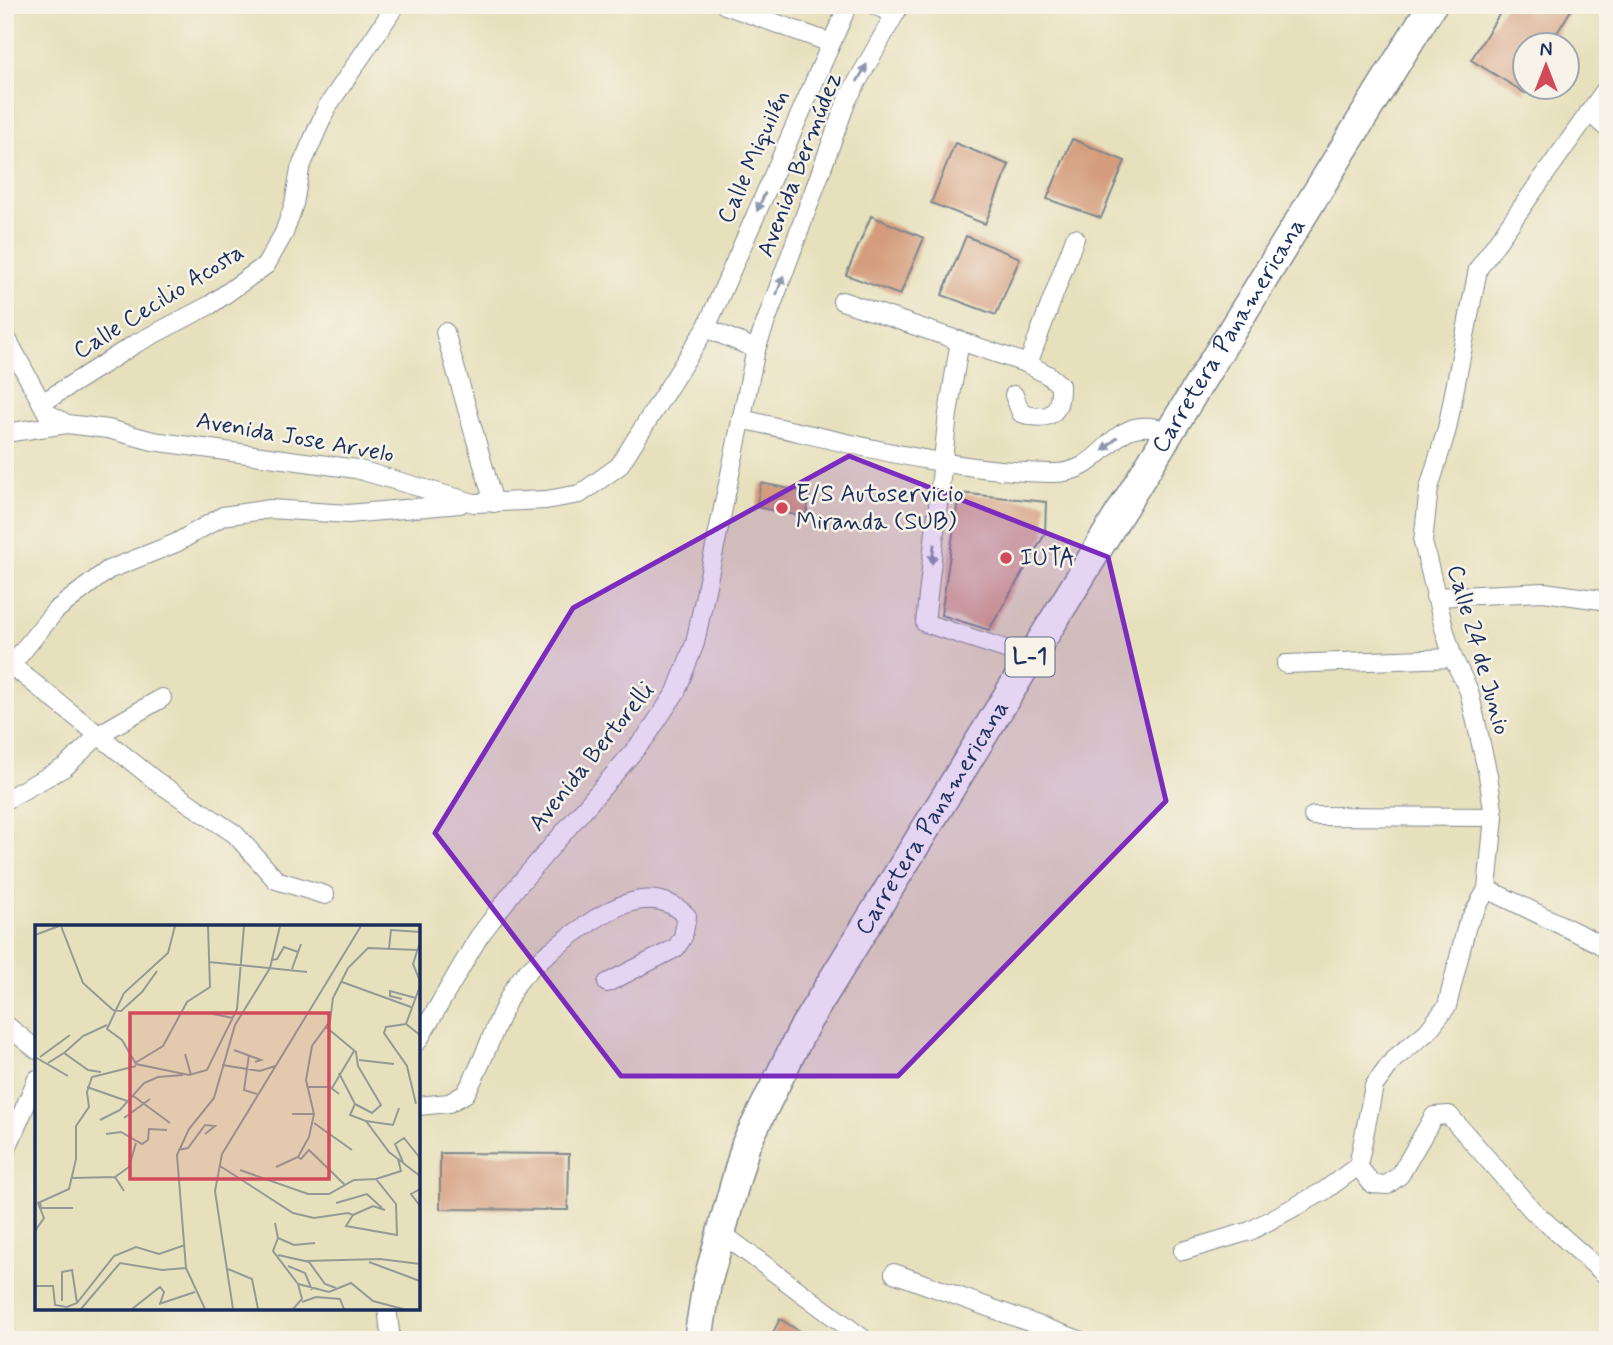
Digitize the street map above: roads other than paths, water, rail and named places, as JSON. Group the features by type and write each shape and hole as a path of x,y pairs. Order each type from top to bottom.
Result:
{"main road":[{"name":"Carretera Panamericana","path":"698,1340 720,1232 746,1144 805,1025 1432,5"}],"street":[{"name":"Calle Cecilio Acosta","path":"42,403 135,344 210,306 266,265 284,233 295,204 300,169 327,107 396,5"},
{"path":"725,5 831,43"},
{"name":"Calle Miquilén","path":"706,328 848,5"},
{"path":"874,5 897,10"},
{"name":"Avenida Bermúdez","path":"756,349 847,100 897,10"},
{"name":"Calle 24 de Junio","path":"1358,1166 1374,1086 1394,1059 1427,1032 1447,1006 1467,925 1487,889 1494,817 1469,691 1453,658 1434,597 1423,542 1429,488 1447,429 1478,269 1608,86"},
{"path":"1589,112 1608,129"},
{"path":"1028,364 1075,239"},
{"path":"842,301 1028,364 1048,374 1060,385 1060,404 1052,414 1038,418 1021,412 1014,395"},
{"path":"706,328 756,349"},
{"name":"Avenida Jose Arvelo","path":"5,433 67,424 108,429 153,440 356,469 474,503 565,498 580,494 619,466 706,328"},
{"path":"445,332 494,503"},
{"path":"5,335 47,413 67,424"},
{"path":"960,340 925,623 1030,657"},
{"name":"Avenida Bertorelli","path":"420,1038 478,938 515,889 646,737 676,692 695,643 756,349"},
{"path":"741,419 943,462 1051,473 1073,471 1091,462 1125,430 1136,425 1155,426 1171,432"},
{"path":"325,895 276,880 235,834 156,781 100,734 8,669 55,611 108,570 176,543 223,516 270,509 348,514 474,503"},
{"path":"1434,597 1544,592 1608,601"},
{"path":"1286,664 1453,658"},
{"path":"5,800 65,766 100,734 162,698"},
{"path":"1313,816 1494,817"},
{"path":"1487,889 1598,943 1608,951"},
{"path":"420,1106 449,1102 465,1094 515,985 544,956 605,910 652,900 668,903 687,916 683,937 676,948 607,983"},
{"path":"5,1024 35,1048"},
{"path":"5,1153 35,1084"},
{"path":"1182,1251 1250,1231 1324,1191 1358,1166 1372,1184 1387,1185 1400,1175 1434,1116 1449,1115 1533,1211 1608,1277"},
{"path":"720,1232 865,1340"},
{"path":"894,1273 1079,1340"},
{"path":"387,1310 391,1340"}],"place":[{"name":"E/S Autoservicio Miranda (SUB)","path":"782,508"},
{"name":"IUTA","path":"1006,558"}]}
